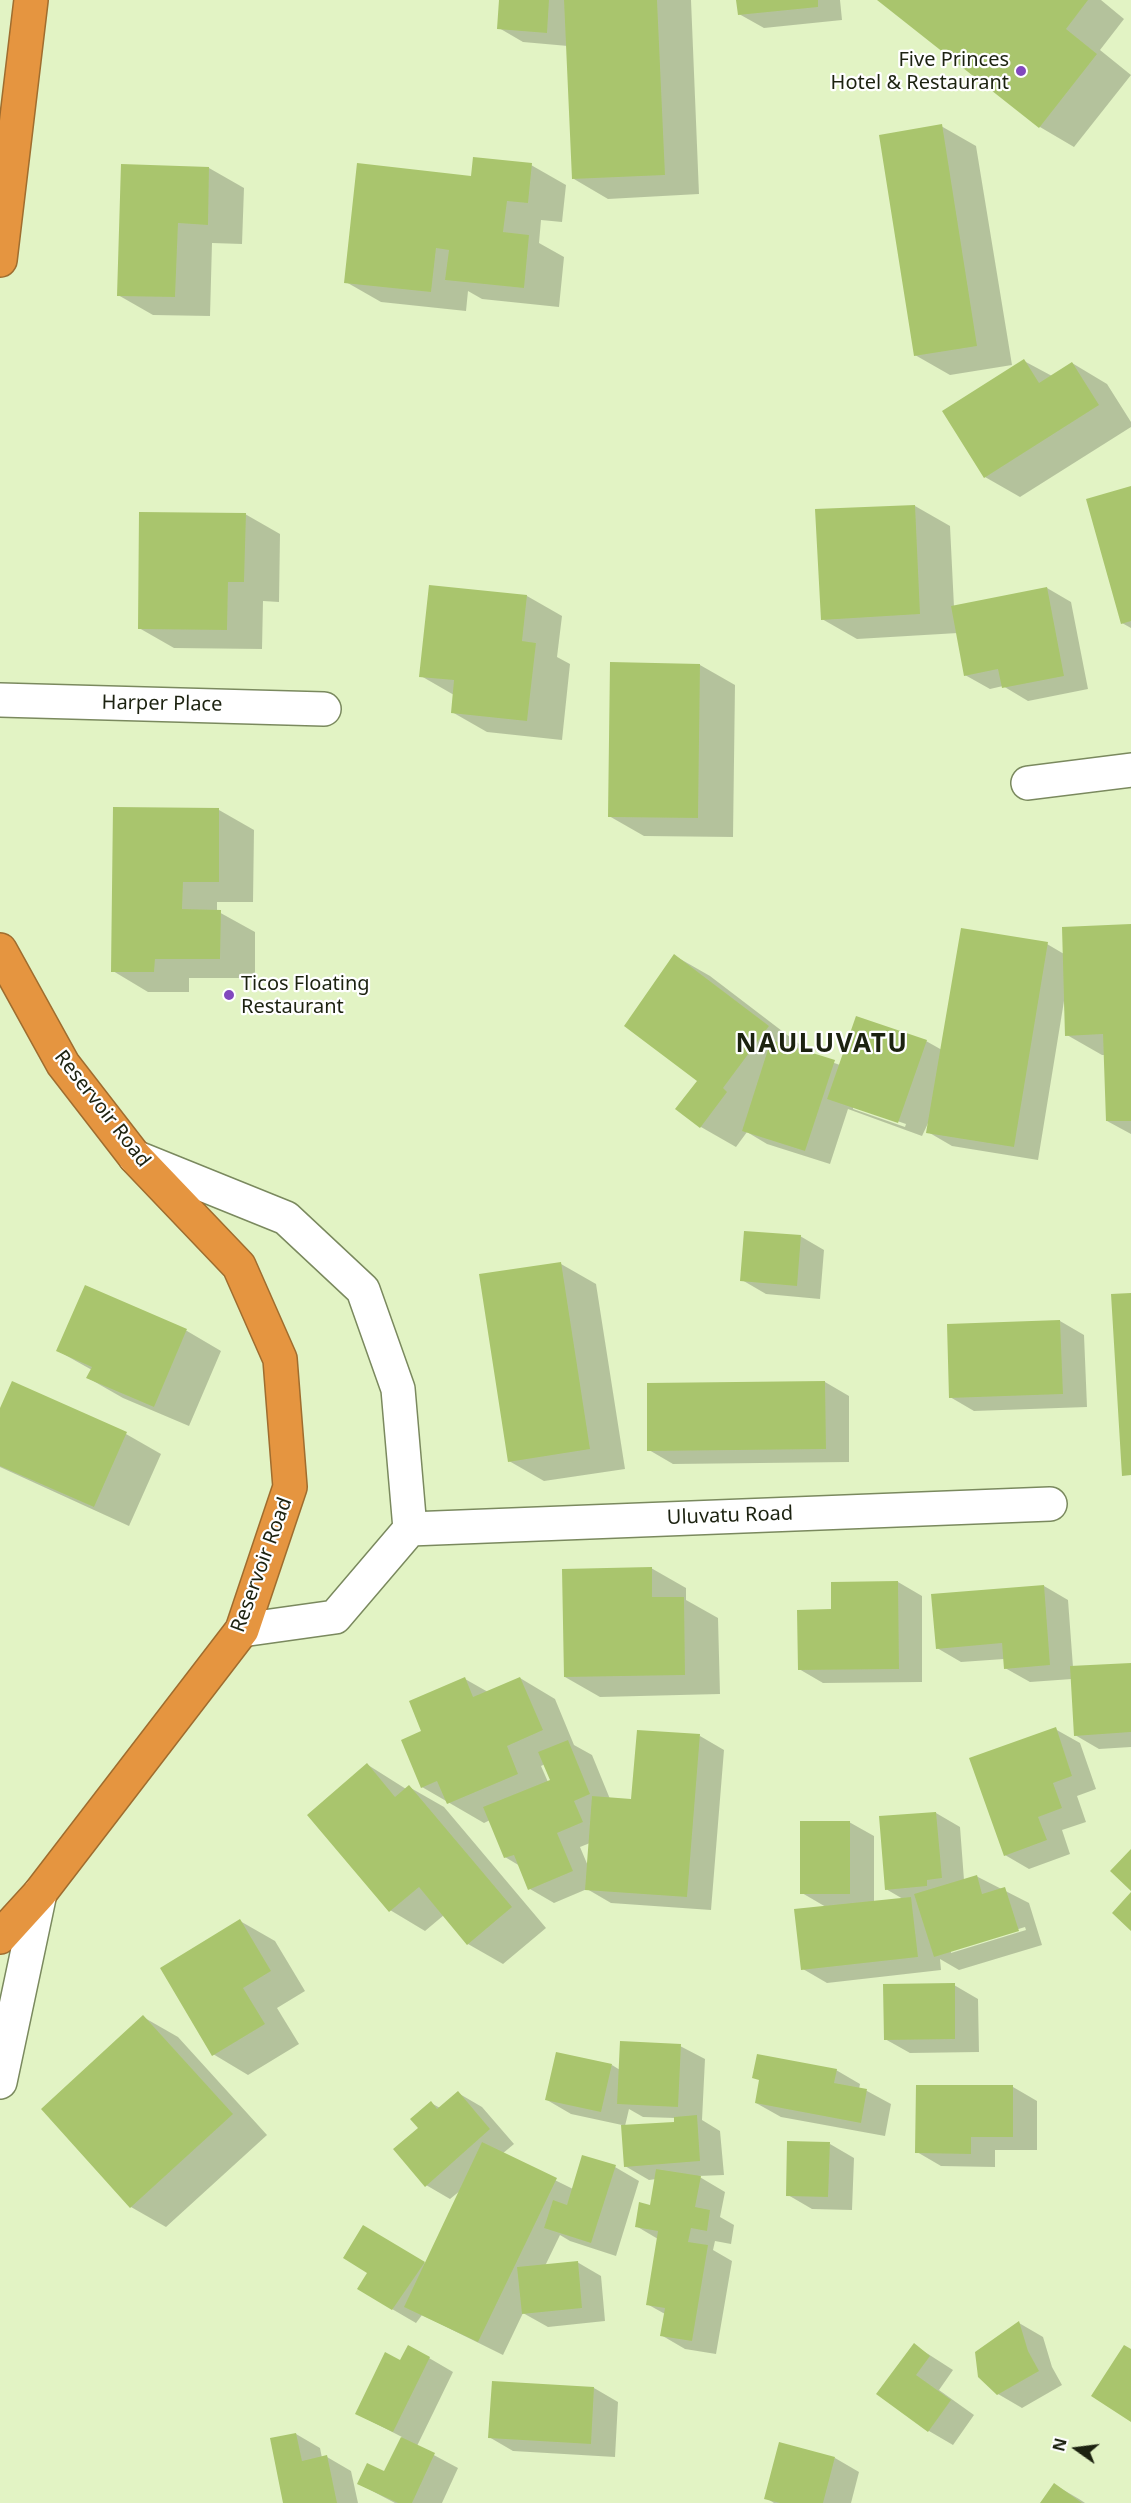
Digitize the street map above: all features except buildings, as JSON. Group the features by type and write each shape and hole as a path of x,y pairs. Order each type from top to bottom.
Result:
{"highway":[{"path":"0,260 31,0"},
{"name":"Reservoir Road","path":"0,950 63,1064 135,1157 239,1266 280,1359 290,1487 242,1630 40,1893 0,1937"}],"street":[{"name":"Harper Place","path":"0,700 324,709"},
{"path":"1028,783 1131,770"},
{"path":"135,1157 286,1218 363,1290 398,1389 410,1529 335,1617 242,1630"},
{"name":"Uluvatu Road","path":"410,1529 1050,1503"},
{"path":"0,2082 40,1893"}],"place":[{"name":"Five Princes Hotel & Restaurant","path":"1021,71"},
{"name":"Ticos Floating Restaurant","path":"229,995"}],"district":[{"name":"NAULUVATU","path":"822,1045"}]}
